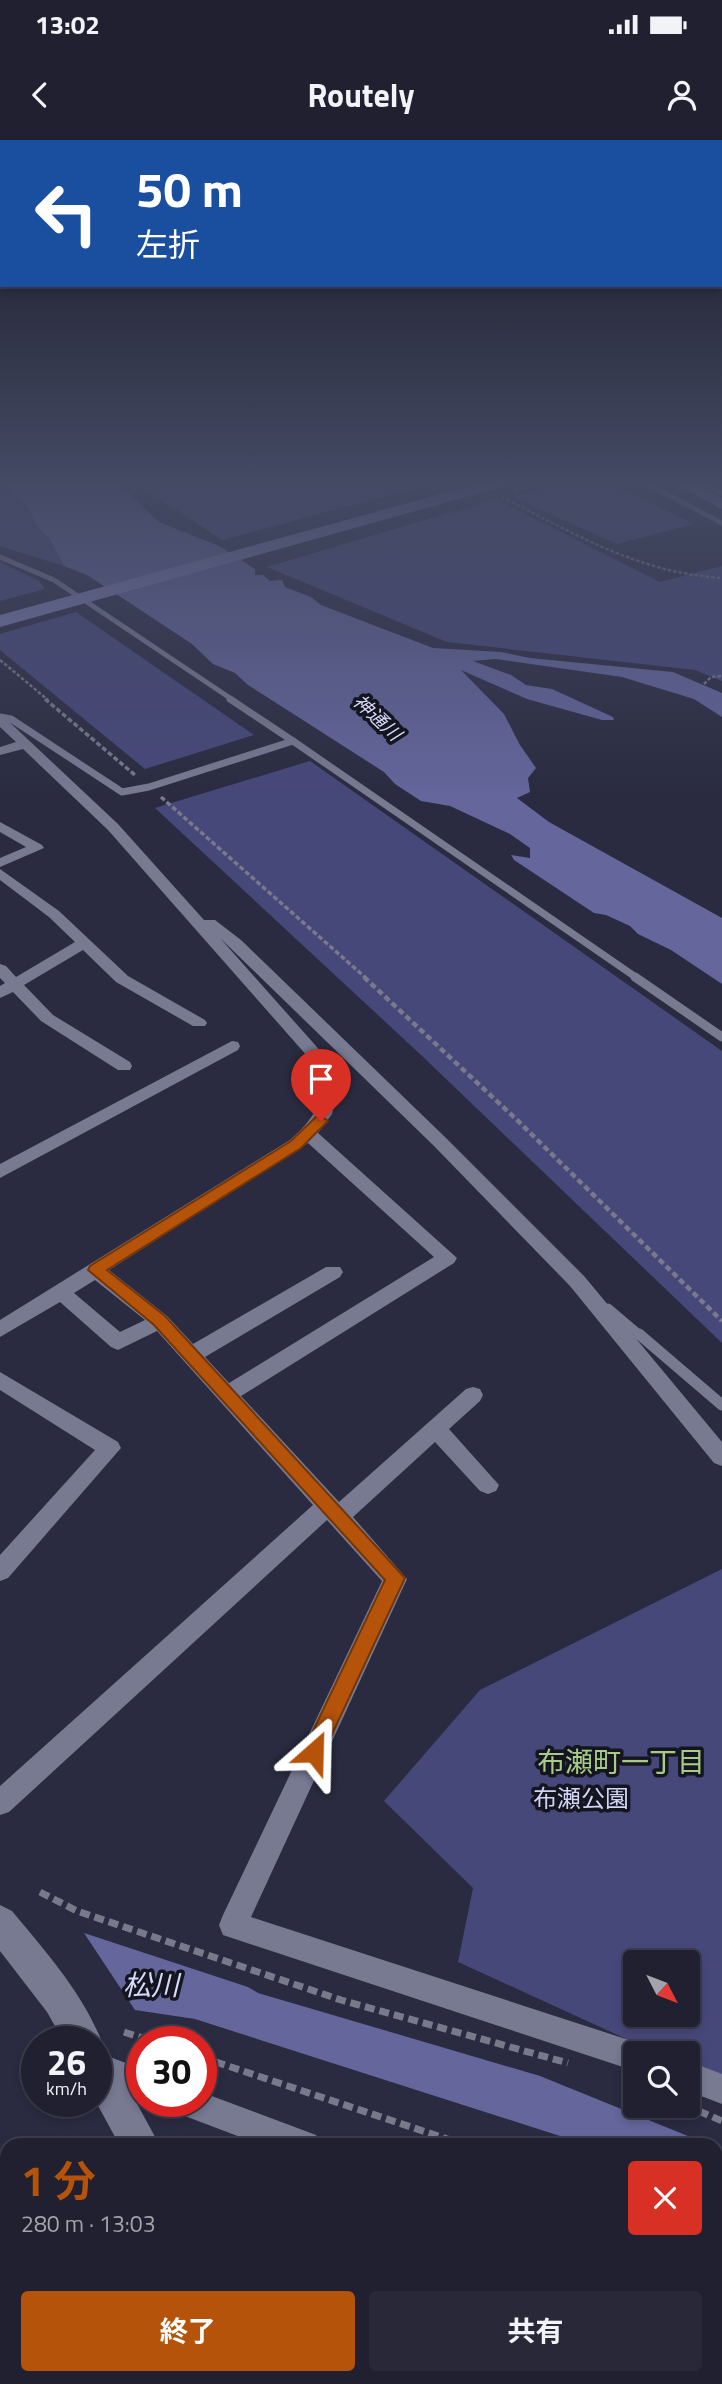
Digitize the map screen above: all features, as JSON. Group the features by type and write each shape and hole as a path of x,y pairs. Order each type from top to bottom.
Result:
{"main road":[{"path":"0,607 71,588"},
{"path":"0,621 121,588"}],"street":[{"path":"0,718 113,827 316,1055 328,1079 330,1094 321,1121 309,1133 0,1330"},
{"path":"0,751 25,744"},
{"path":"0,826 37,848 0,863"},
{"path":"0,873 54,914 122,979 199,1023"},
{"path":"174,895 236,943 440,1142 577,1281 722,1457"},
{"path":"7,988 85,943"},
{"path":"0,969 7,988 47,1018 124,1066"},
{"path":"0,1172 232,1046"},
{"path":"227,1395 447,1258 309,1133"},
{"path":"96,1270 160,1321 395,1578 233,1925 623,2053"},
{"path":"191,1355 333,1272"},
{"path":"61,1292 118,1342 160,1321"},
{"path":"0,1380 110,1448 0,1571"},
{"path":"0,1804 333,1512 436,1429 473,1395"},
{"path":"436,1429 488,1485"},
{"path":"0,1923 60,1999 75,2026"},
{"path":"700,2081 722,2089"},
{"path":"112,2094 137,2138"},
{"path":"217,2113 284,2138"}],"lane":[{"path":"65,588 722,1037"},
{"path":"0,718 11,719 122,792 149,787 293,741"},
{"path":"577,1281 722,1405"}],"path":[{"path":"0,660 305,923 538,1137 722,1321"},
{"path":"704,684 711,677 722,676"},
{"path":"40,1892 77,1911 341,2000 573,2064"},
{"path":"217,2062 444,2138"},
{"path":"700,2111 722,2120"}],"green space":[{"path":"0,588 45,589 0,601"},
{"path":"317,588 722,588 722,681 695,670 447,642"},
{"path":"76,612 254,735 145,769 0,650 0,634"},
{"path":"310,761 722,1051 722,1343 421,1055 155,808"},
{"name":"布瀬公園","path":"722,1569 722,2082 700,2072 700,2041 631,2041 458,1962 473,1888 384,1801 480,1690"}],"water":[{"name":"神通川","path":"106,588 287,588 311,597 321,605 433,648 501,652 530,658 673,672 722,693 722,717 694,699 622,677 496,659 473,661 511,675 526,685 552,689 613,717 614,720 602,720 527,699 461,670 504,714 536,768 528,778 530,792 517,798 549,822 722,918 722,984 671,950 638,934 630,926 606,915 594,913 514,860 511,855 530,858 530,848 510,834 450,806 421,801 395,784 384,772 248,685 235,673 213,664 192,644"},
{"name":"松川","path":"84,1933 248,1987 258,1993 540,2076 623,2110 623,2118 643,2118 693,2138 565,2138 195,2019 135,2010"}],"district":[{"name":"布瀬町一丁目","path":"621,1761"}],"route":[{"path":"314,1752 395,1578 160,1321 96,1270 296,1144 321,1121"}]}
